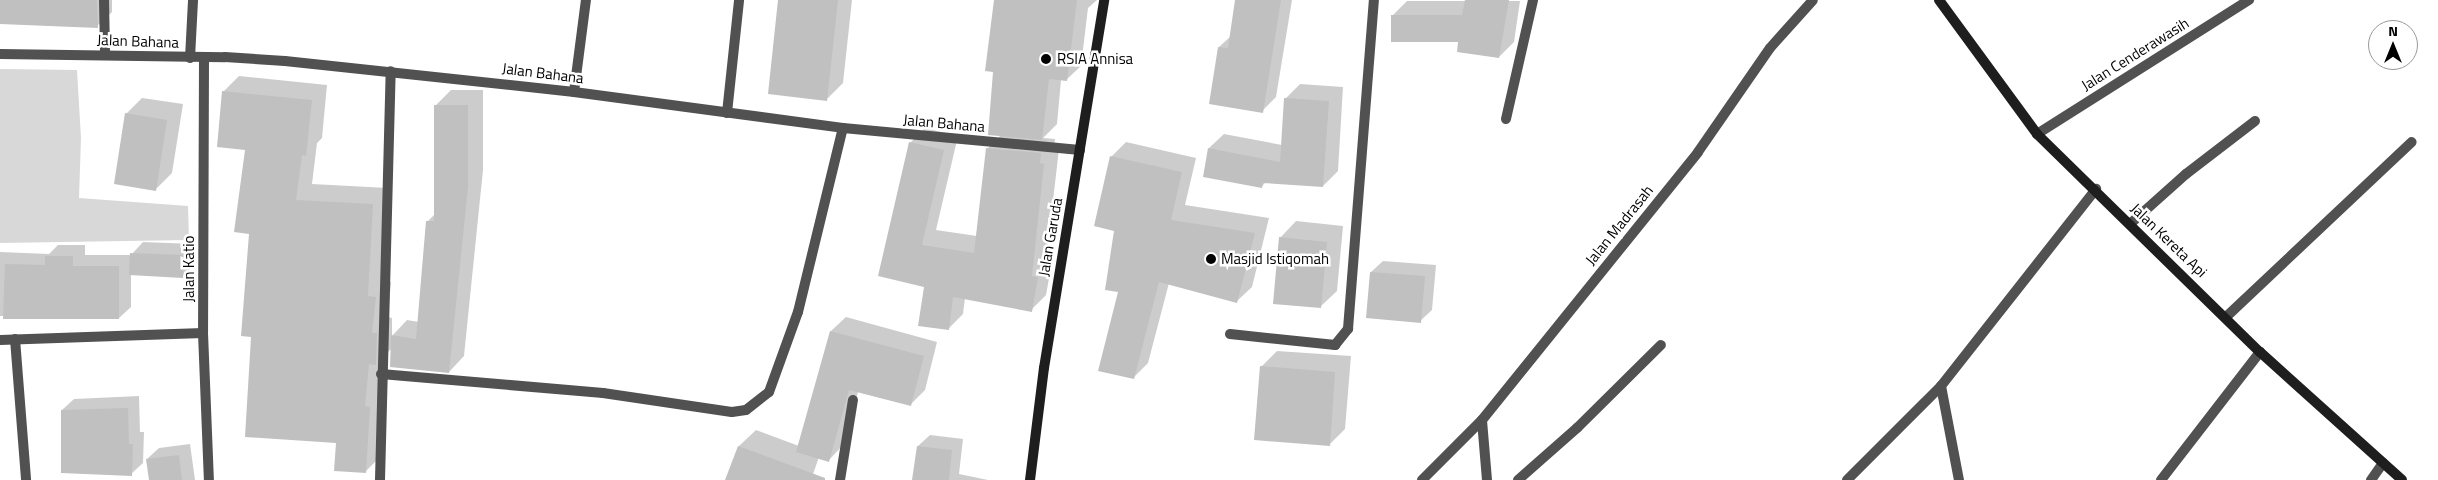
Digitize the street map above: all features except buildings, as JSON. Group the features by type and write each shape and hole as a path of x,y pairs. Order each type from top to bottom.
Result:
{"street":[{"path":"104,0 105,54"},
{"path":"190,58 193,0"},
{"path":"574,92 586,0"},
{"path":"727,113 740,0"},
{"name":"Jalan Garuda","path":"1030,480 1044,368 1104,0"},
{"path":"1230,334 1335,345 1348,329 1374,0"},
{"path":"1506,119 1533,0"},
{"name":"Jalan Madrasah","path":"1422,480 1482,420 1698,152 1770,48 1813,0"},
{"name":"Jalan Kereta Api","path":"1939,0 2037,134 2096,189 2260,352 2402,480"},
{"name":"Jalan Cenderawasih","path":"2037,134 2249,0"},
{"name":"Jalan Bahana","path":"0,54 105,54 204,59 225,57 391,72 574,92 843,128 1080,150"},
{"name":"Jalan Katio","path":"204,59 203,333 209,480"},
{"path":"380,480 381,374 391,72"},
{"path":"2130,224 2186,174 2254,121"},
{"path":"381,374 603,393 732,412 746,410 769,392 798,312 843,128"},
{"path":"2226,317 2412,142"},
{"path":"1847,480 1941,386 2096,189"},
{"path":"0,340 203,333"},
{"path":"15,338 26,480"},
{"path":"1518,480 1577,428 1661,345"},
{"path":"2161,480 2260,352"},
{"path":"1941,386 1959,480"},
{"path":"840,480 853,400"},
{"path":"1482,420 1486,480"},
{"path":"2371,480 2383,463"}],"shaded area":[{"path":"0,69 77,70 81,138 79,198 188,206 189,240 0,243"}],"place":[{"name":"RSIA Annisa","path":"1046,59"},
{"name":"Masjid Istiqomah","path":"1211,259"}]}
